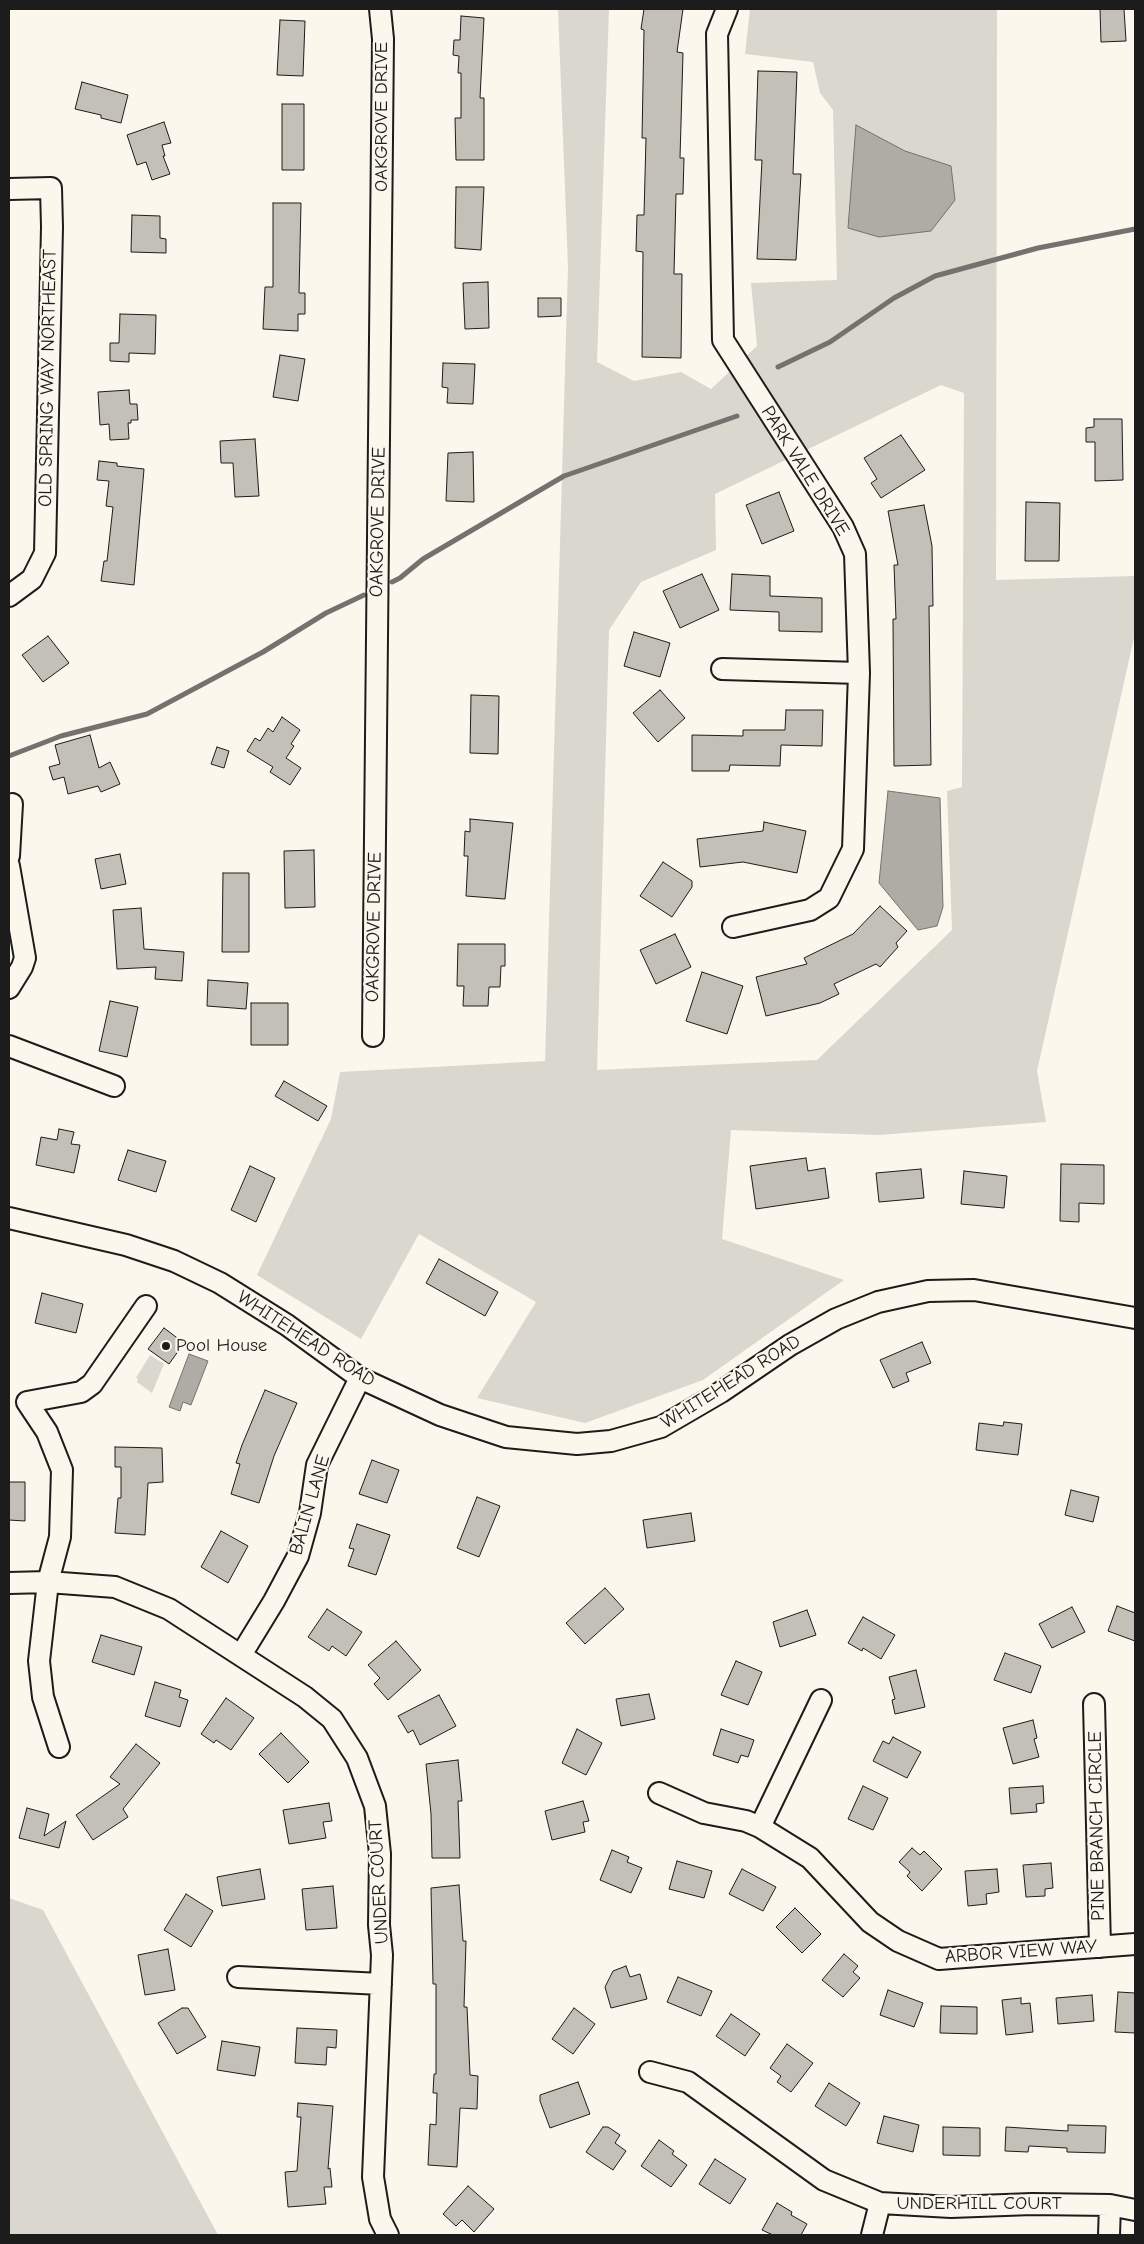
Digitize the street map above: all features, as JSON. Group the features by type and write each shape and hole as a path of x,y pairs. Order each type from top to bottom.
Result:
{"street":[{"name":"OAKGROVE DRIVE","path":"373,1036 383,38 380,9"},
{"name":"PARK VALE DRIVE","path":"727,9 717,34 724,340 843,527 855,554 859,673 853,849 830,898 810,910 733,926"},
{"name":"OLD SPRING WAY NORTHEAST","path":"9,189 51,188 52,227 45,553 32,579 9,596"},
{"path":"722,669 859,673"},
{"path":"9,856 12,804"},
{"path":"9,866 24,958 22,967 9,988"},
{"path":"9,1046 114,1086"},
{"name":"WHITEHEAD ROAD","path":"9,1218 126,1245 181,1265 220,1283 279,1320 360,1378 440,1415 506,1437 577,1444 611,1441 661,1427 721,1392 790,1344 836,1319 878,1302 928,1291 974,1290 1135,1318"},
{"path":"59,1747 42,1698 39,1661 48,1582 60,1537 62,1470 47,1432 28,1402 81,1392 92,1384 146,1306"},
{"name":"BALIN LANE","path":"241,1655 274,1601 298,1556 310,1513 317,1465 360,1378"},
{"name":"UNDER COURT","path":"9,1582 115,1586 169,1608 305,1697 332,1719 357,1758 375,1806 380,1854 381,1984 373,2177 380,2219 388,2235"},
{"path":"760,1826 821,1700"},
{"name":"PINE BRANCH CIRCLE","path":"1094,1704 1100,1947"},
{"name":"ARBOR VIEW WAY","path":"659,1793 704,1814 746,1821 760,1826 810,1858 870,1922 898,1942 939,1959 1135,1944"},
{"path":"238,1977 381,1984"},
{"name":"UNDERHILL COURT","path":"650,2072 688,2082 824,2180 880,2203 951,2208 1032,2204 1110,2205 1135,2210"},
{"path":"872,2235 880,2203"},
{"path":"1109,2235 1110,2205"}],"shaded area":[{"path":"558,9 609,9 597,362 634,381 681,372 711,389 757,346 751,283 837,280 833,110 820,93 813,62 745,54 750,9 997,9 996,580 1135,576 1135,633 1037,1071 1046,1122 879,1135 731,1130 722,1239 844,1280 703,1380 585,1423 477,1398 536,1302 419,1234 361,1339 257,1275 331,1119 340,1072 545,1061 568,267","holes":["941,385 964,393 962,787 947,791 952,930 817,1060 597,1070 609,630 641,582 716,550 715,494"]},
{"path":"856,125 905,151 951,166 955,200 931,231 879,237 848,228"},
{"path":"888,791 940,798 943,907 937,926 918,930 879,883"},
{"path":"189,1354 208,1361 191,1405 183,1402 180,1411 169,1407"},
{"path":"150,1355 164,1364 152,1393 137,1382 138,1379 136,1378"},
{"path":"9,1898 43,1910 218,2235 9,2235"}],"building":[{"path":"644,9 683,9 677,52 683,53 680,158 684,158 683,194 676,194 674,274 682,274 681,358 642,357 643,252 636,251 637,215 644,215 646,138 642,138 644,30 641,29"},
{"path":"1100,9 1124,9 1126,41 1101,42"},
{"path":"461,16 484,18 480,98 484,98 484,160 456,160 455,118 461,118 461,73 458,73 459,56 453,55 454,40 460,40"},
{"path":"280,20 305,21 303,76 277,75"},
{"path":"758,71 797,72 793,174 801,174 796,260 757,259 762,160 755,160"},
{"path":"82,82 128,95 121,123 101,118 101,115 75,109"},
{"path":"282,104 304,104 304,170 282,170"},
{"path":"164,122 171,143 162,145 165,156 163,156 170,174 152,180 146,162 137,165 127,135"},
{"path":"456,187 484,187 481,250 455,248"},
{"path":"273,203 301,203 299,293 305,293 305,314 298,314 298,331 263,329 265,287 273,287"},
{"path":"132,215 160,216 160,238 166,239 166,253 131,252"},
{"path":"488,282 489,328 465,329 463,283"},
{"path":"538,298 561,298 561,316 538,317"},
{"path":"120,314 156,315 155,354 129,353 129,362 110,361 110,343 119,343"},
{"path":"280,355 305,359 298,401 273,397"},
{"path":"443,363 475,364 473,404 447,403 448,388 442,387"},
{"path":"129,390 130,404 137,404 138,420 131,420 131,423 128,423 129,439 110,440 109,424 100,425 98,392"},
{"path":"1094,419 1122,419 1123,480 1095,481 1095,442 1086,442 1086,428 1094,427"},
{"path":"901,435 925,470 881,498 871,483 877,479 864,458"},
{"path":"255,439 259,496 235,497 233,463 221,463 220,441"},
{"path":"473,452 474,502 446,501 448,453"},
{"path":"99,461 117,463 117,466 144,469 134,585 101,581 104,561 107,561 113,507 106,506 109,481 97,480"},
{"path":"779,492 794,531 762,544 746,505"},
{"path":"1026,502 1060,503 1059,561 1025,561"},
{"path":"924,505 932,546 933,606 929,606 931,765 894,766 893,619 896,619 894,565 898,565 888,511"},
{"path":"702,574 719,610 680,628 663,591"},
{"path":"732,574 770,576 770,596 822,598 822,632 779,631 779,612 730,610"},
{"path":"634,632 670,643 660,677 624,666"},
{"path":"48,636 69,663 43,682 22,655"},
{"path":"660,690 685,718 658,742 633,713"},
{"path":"471,695 499,696 498,754 470,753"},
{"path":"786,710 823,710 822,746 781,745 780,766 730,765 729,771 692,771 692,735 743,736 743,730 785,730"},
{"path":"282,717 300,730 291,744 294,746 286,758 301,768 290,785 270,772 273,767 247,751 255,738 260,741 268,728 273,732"},
{"path":"90,735 99,768 110,762 120,784 101,792 98,786 68,794 64,777 53,780 49,767 60,764 55,745"},
{"path":"217,747 229,751 224,768 211,764"},
{"path":"470,819 513,823 505,899 466,896 468,856 464,856 465,831 470,832"},
{"path":"764,822 806,831 797,873 743,862 700,867 697,839 763,831"},
{"path":"314,850 315,907 285,908 284,851"},
{"path":"120,854 126,884 101,889 95,859"},
{"path":"663,862 692,881 692,887 672,917 640,896"},
{"path":"223,873 249,873 249,952 222,952"},
{"path":"880,906 907,931 896,943 898,947 880,967 876,964 834,984 839,994 820,1003 766,1016 756,977 807,964 804,958 853,934"},
{"path":"141,908 144,949 184,952 182,981 155,979 156,967 117,969 113,910"},
{"path":"675,934 691,967 656,984 640,950"},
{"path":"458,944 505,944 505,966 501,966 500,987 489,987 488,1006 463,1006 464,986 457,986"},
{"path":"702,972 743,986 727,1034 686,1021"},
{"path":"208,980 248,983 246,1009 207,1006"},
{"path":"110,1001 138,1007 127,1057 99,1051"},
{"path":"251,1003 288,1003 288,1045 251,1045"},
{"path":"284,1081 327,1106 318,1121 275,1096"},
{"path":"59,1129 74,1132 71,1144 80,1145 74,1173 36,1165 41,1137 57,1140"},
{"path":"128,1150 166,1161 156,1192 118,1180"},
{"path":"806,1158 808,1171 825,1168 829,1198 756,1209 750,1166"},
{"path":"1061,1164 1104,1165 1104,1204 1079,1203 1079,1222 1060,1221"},
{"path":"250,1166 275,1178 256,1222 231,1210"},
{"path":"921,1169 924,1198 879,1202 876,1173"},
{"path":"964,1171 1007,1176 1004,1208 961,1204"},
{"path":"439,1259 498,1292 485,1316 426,1283"},
{"path":"42,1293 83,1304 76,1333 35,1323"},
{"name":"Pool House","path":"164,1328 184,1343 169,1364 148,1349"},
{"path":"922,1342 931,1363 906,1373 909,1381 893,1388 880,1360"},
{"path":"265,1390 297,1403 274,1456 259,1503 231,1494 240,1464 236,1463"},
{"path":"1004,1422 1022,1424 1018,1455 976,1450 979,1423 1003,1426"},
{"path":"115,1447 162,1448 163,1482 148,1483 145,1535 115,1533 118,1498 121,1498 121,1467 115,1467"},
{"path":"372,1460 399,1470 387,1503 359,1494"},
{"path":"9,1482 25,1482 25,1521 9,1520"},
{"path":"1071,1490 1099,1497 1093,1522 1065,1515"},
{"path":"477,1497 500,1506 479,1557 457,1548"},
{"path":"691,1513 695,1541 647,1548 643,1520"},
{"path":"357,1524 390,1535 376,1575 348,1566 354,1549 349,1548"},
{"path":"221,1531 248,1546 228,1583 201,1567"},
{"path":"605,1588 624,1609 585,1644 566,1623"},
{"path":"1117,1606 1135,1613 1135,1641 1108,1631"},
{"path":"1072,1607 1085,1632 1052,1648 1039,1624"},
{"path":"327,1609 362,1632 346,1656 332,1646 329,1651 308,1637"},
{"path":"807,1610 816,1635 780,1647 773,1622"},
{"path":"863,1617 895,1635 881,1659 863,1648 862,1651 848,1643"},
{"path":"101,1635 142,1647 134,1675 92,1662"},
{"path":"396,1641 421,1670 388,1700 374,1684 380,1678 368,1665"},
{"path":"1005,1653 1041,1666 1031,1693 994,1680"},
{"path":"736,1661 762,1672 748,1705 721,1695"},
{"path":"916,1670 925,1707 895,1714 892,1700 895,1699 889,1677"},
{"path":"155,1682 181,1690 179,1697 188,1700 180,1727 145,1716"},
{"path":"649,1694 655,1719 621,1726 616,1699"},
{"path":"439,1695 456,1726 420,1745 413,1730 408,1733 398,1716"},
{"path":"226,1698 254,1718 231,1750 216,1740 214,1743 201,1734"},
{"path":"1033,1720 1037,1738 1034,1739 1039,1757 1013,1764 1003,1728"},
{"path":"577,1729 602,1743 586,1775 562,1763"},
{"path":"721,1729 754,1740 748,1757 741,1755 738,1763 713,1755"},
{"path":"281,1733 309,1762 288,1783 259,1754"},
{"path":"893,1737 921,1752 907,1778 873,1761 883,1741 889,1744"},
{"path":"136,1744 160,1763 123,1809 128,1817 93,1840 76,1815 120,1784 110,1777"},
{"path":"458,1760 462,1801 458,1801 460,1858 432,1858 431,1814 426,1764"},
{"path":"863,1786 888,1798 873,1830 848,1819"},
{"path":"1043,1786 1044,1803 1036,1804 1037,1812 1011,1814 1009,1788"},
{"path":"583,1801 589,1821 583,1822 585,1832 552,1840 545,1811"},
{"path":"329,1803 332,1821 323,1822 326,1838 289,1844 283,1810"},
{"path":"27,1808 49,1814 44,1836 66,1821 59,1848 19,1838"},
{"path":"912,1848 920,1855 924,1851 942,1869 922,1891 907,1876 910,1872 899,1862"},
{"path":"612,1850 629,1857 627,1862 642,1868 631,1893 600,1880"},
{"path":"677,1861 712,1871 704,1898 669,1889"},
{"path":"1051,1863 1053,1888 1045,1889 1045,1896 1026,1897 1023,1865"},
{"path":"260,1869 265,1899 222,1906 217,1877"},
{"path":"742,1869 776,1887 763,1911 729,1894"},
{"path":"997,1869 999,1892 986,1894 987,1904 968,1906 965,1871"},
{"path":"459,1885 463,1941 466,1941 464,2007 467,2007 470,2075 478,2076 477,2109 460,2108 457,2167 428,2165 430,2124 436,2125 437,2093 433,2093 434,2074 436,2074 436,1984 433,1984 431,1888"},
{"path":"333,1886 337,1928 306,1930 302,1889"},
{"path":"186,1894 213,1911 191,1947 164,1930"},
{"path":"795,1908 821,1934 802,1953 776,1927"},
{"path":"168,1949 175,1990 145,1995 138,1955"},
{"path":"844,1954 858,1966 853,1972 860,1978 843,1997 822,1980"},
{"path":"626,1966 630,1977 640,1974 647,1999 611,2008 605,1987 613,1971"},
{"path":"678,1977 712,1991 701,2016 667,2002"},
{"path":"888,1990 923,2003 914,2027 880,2015"},
{"path":"1118,1992 1135,1993 1135,2033 1115,2032"},
{"path":"1092,1995 1094,2021 1058,2024 1056,1998"},
{"path":"1021,1998 1021,2004 1030,2003 1033,2032 1006,2035 1002,2000"},
{"path":"941,2006 977,2007 977,2034 940,2033"},
{"path":"182,2008 188,2008 206,2037 177,2054 158,2023"},
{"path":"574,2008 595,2024 573,2054 552,2039"},
{"path":"731,2014 760,2034 745,2056 716,2036"},
{"path":"297,2028 337,2030 336,2048 327,2047 326,2065 295,2063"},
{"path":"222,2041 260,2047 255,2076 217,2070"},
{"path":"787,2044 813,2063 791,2092 777,2082 781,2076 770,2068"},
{"path":"578,2082 590,2114 550,2128 540,2101 540,2095"},
{"path":"829,2083 860,2103 846,2126 815,2106"},
{"path":"298,2103 333,2106 328,2169 330,2168 332,2187 324,2187 326,2204 288,2207 285,2172 297,2171 301,2117 297,2117"},
{"path":"884,2116 919,2125 913,2152 877,2143"},
{"path":"1068,2125 1106,2126 1105,2153 1067,2152 1067,2148 1029,2146 1028,2152 1005,2151 1006,2127 1068,2131"},
{"path":"603,2127 608,2127 620,2135 615,2143 626,2151 613,2170 586,2152"},
{"path":"943,2127 980,2128 980,2156 943,2155"},
{"path":"659,2140 674,2151 672,2154 687,2165 671,2187 641,2166"},
{"path":"715,2159 746,2179 730,2204 699,2184"},
{"path":"468,2186 494,2209 474,2232 462,2220 456,2226 443,2214"},
{"path":"777,2203 792,2212 791,2215 807,2224 801,2235 773,2235 762,2230"}],"waterway":[{"path":"778,367 830,342 894,298 935,276 1038,248 1135,229"},
{"path":"392,582 400,578 423,559 564,476 737,416"},
{"path":"9,756 61,736 147,714 263,652 326,613 364,595"}],"place":[{"name":"Pool House","path":"166,1346"}]}
